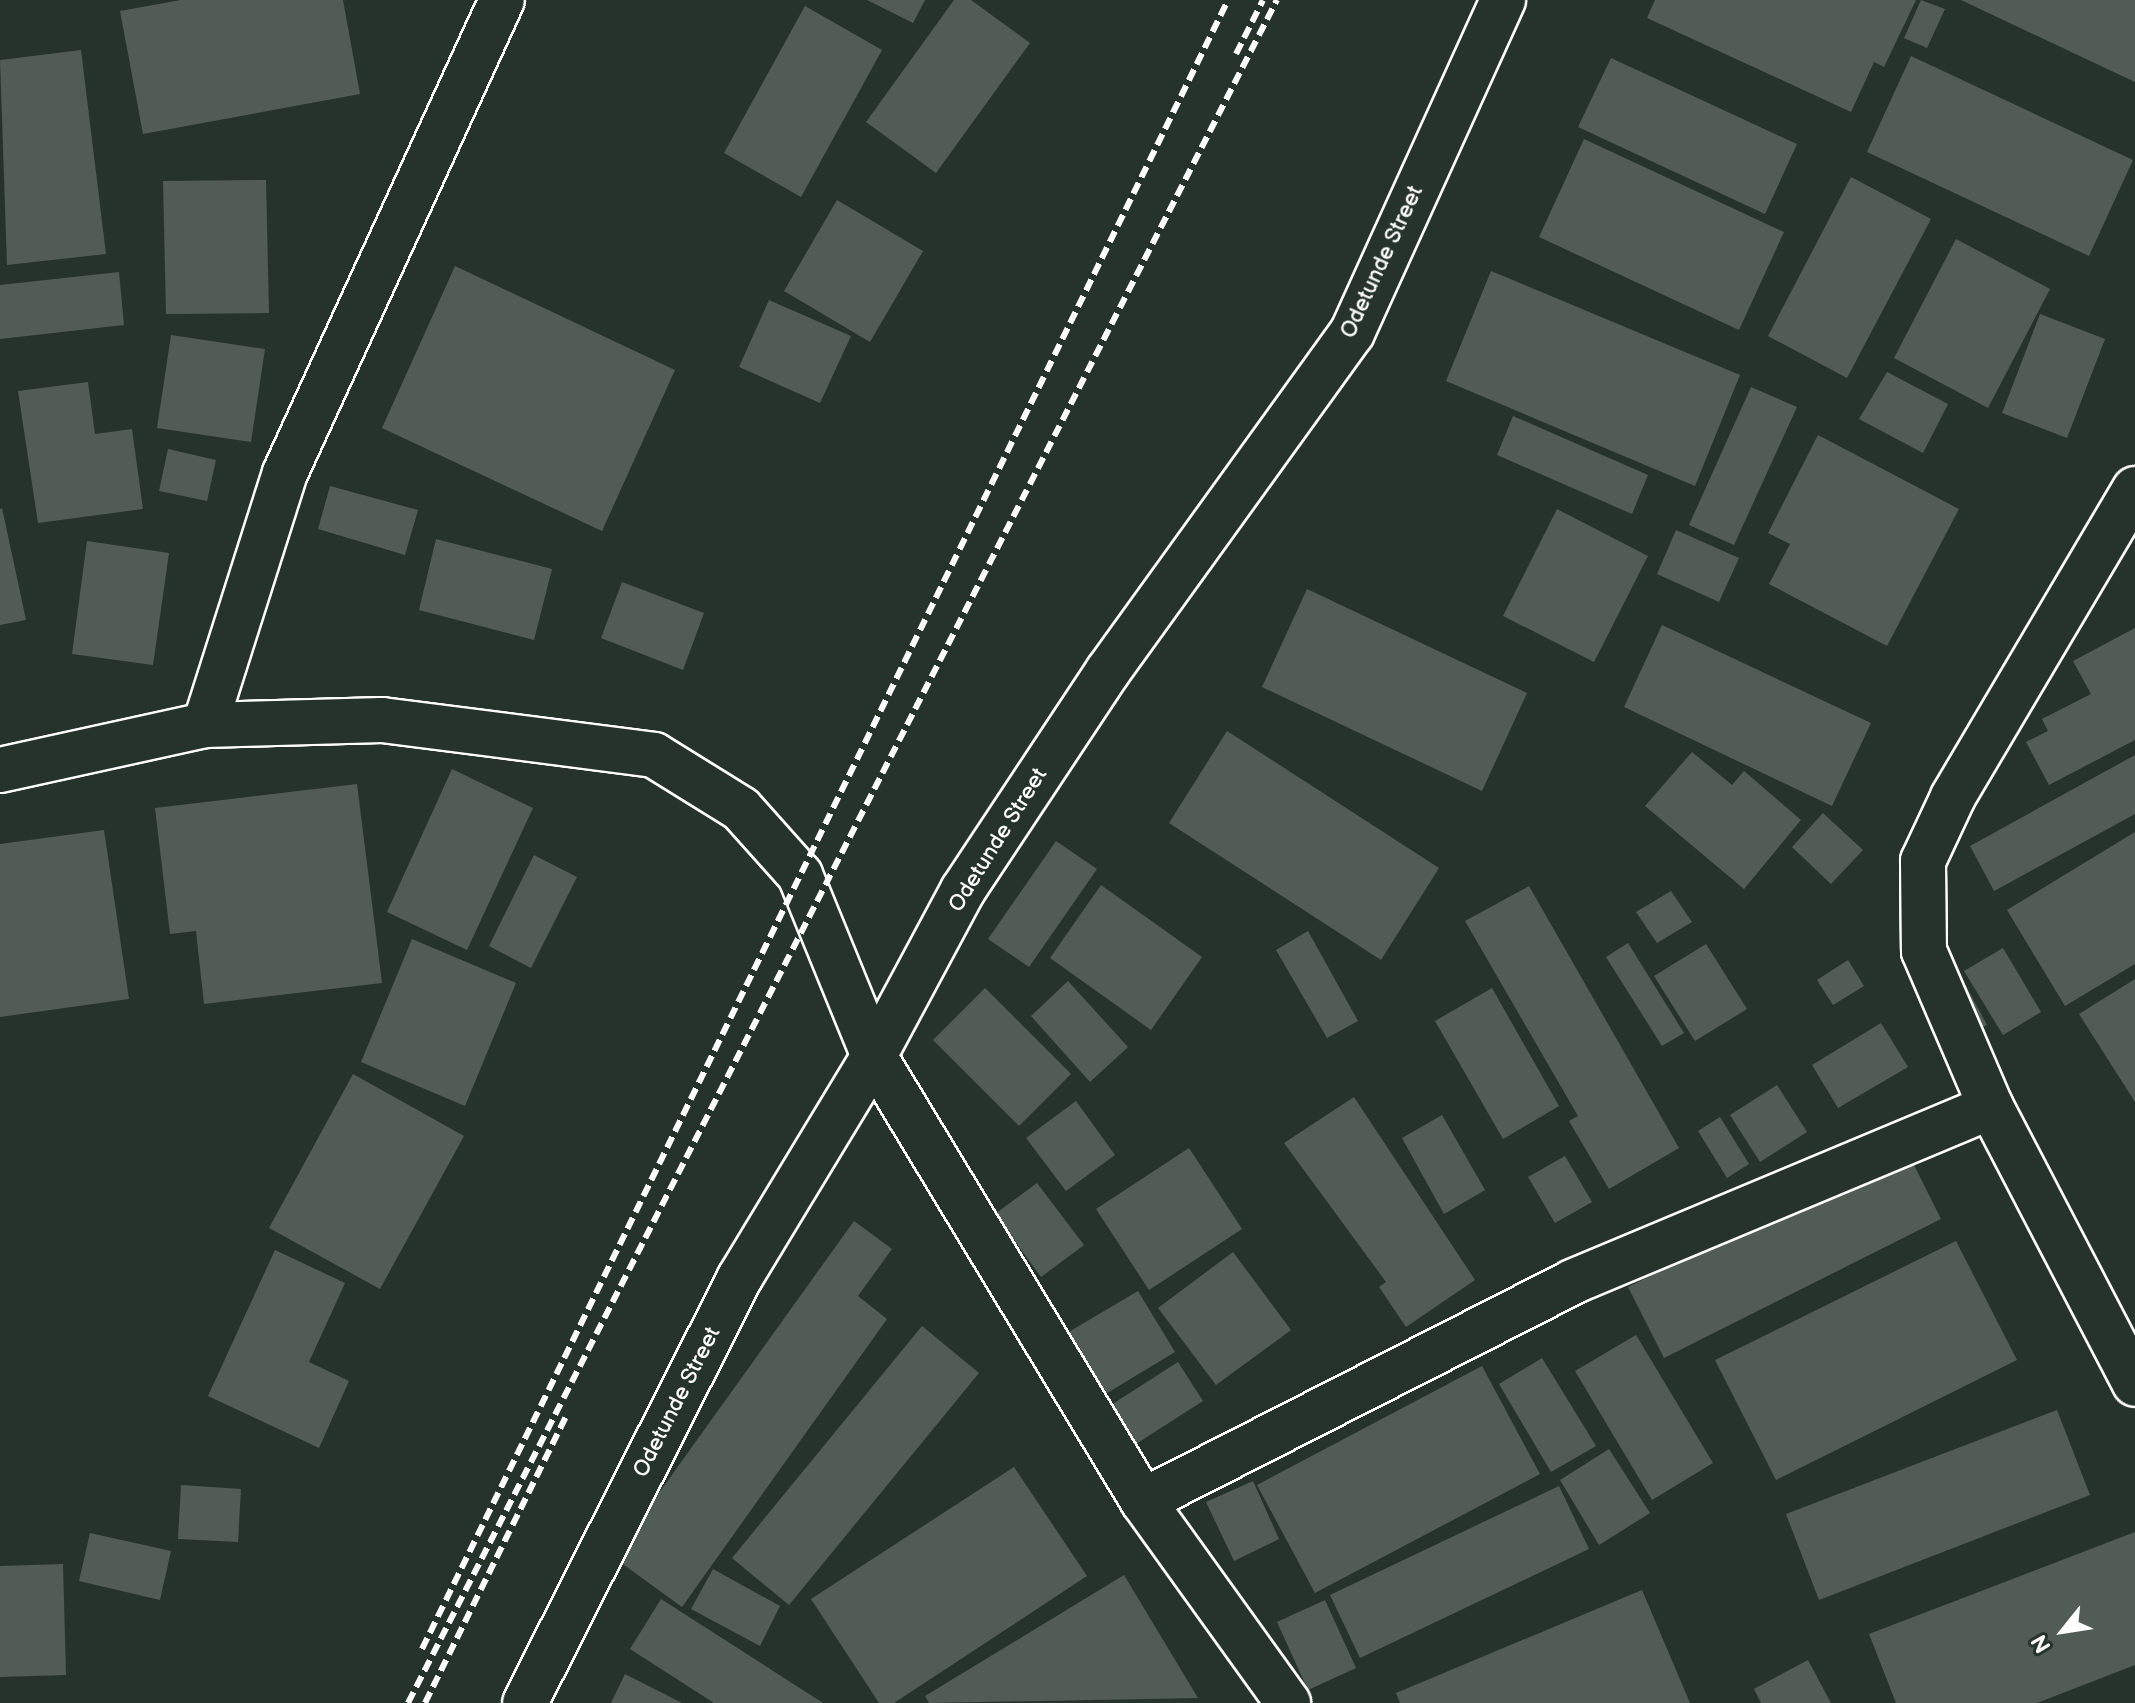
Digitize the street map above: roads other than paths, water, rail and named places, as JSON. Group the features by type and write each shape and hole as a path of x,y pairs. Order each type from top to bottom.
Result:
{"street":[{"path":"205,725 285,473 502,0"},
{"name":"Odetunde Street","path":"525,1703 739,1279 874,1056 963,890 1074,722 1352,333 1503,0"},
{"path":"2135,489 1953,797 1923,861 1924,951 1991,1107 2135,1384"},
{"path":"0,770 205,725 382,720 654,755 741,809 800,875 874,1056 1143,1501 1288,1703"},
{"path":"1143,1501 1572,1282 1991,1107"}],"railway":[{"path":"422,1649 1228,0"},
{"path":"1236,54 1263,0"},
{"path":"408,1703 1277,0"},
{"path":"425,1703 567,1414"}]}
